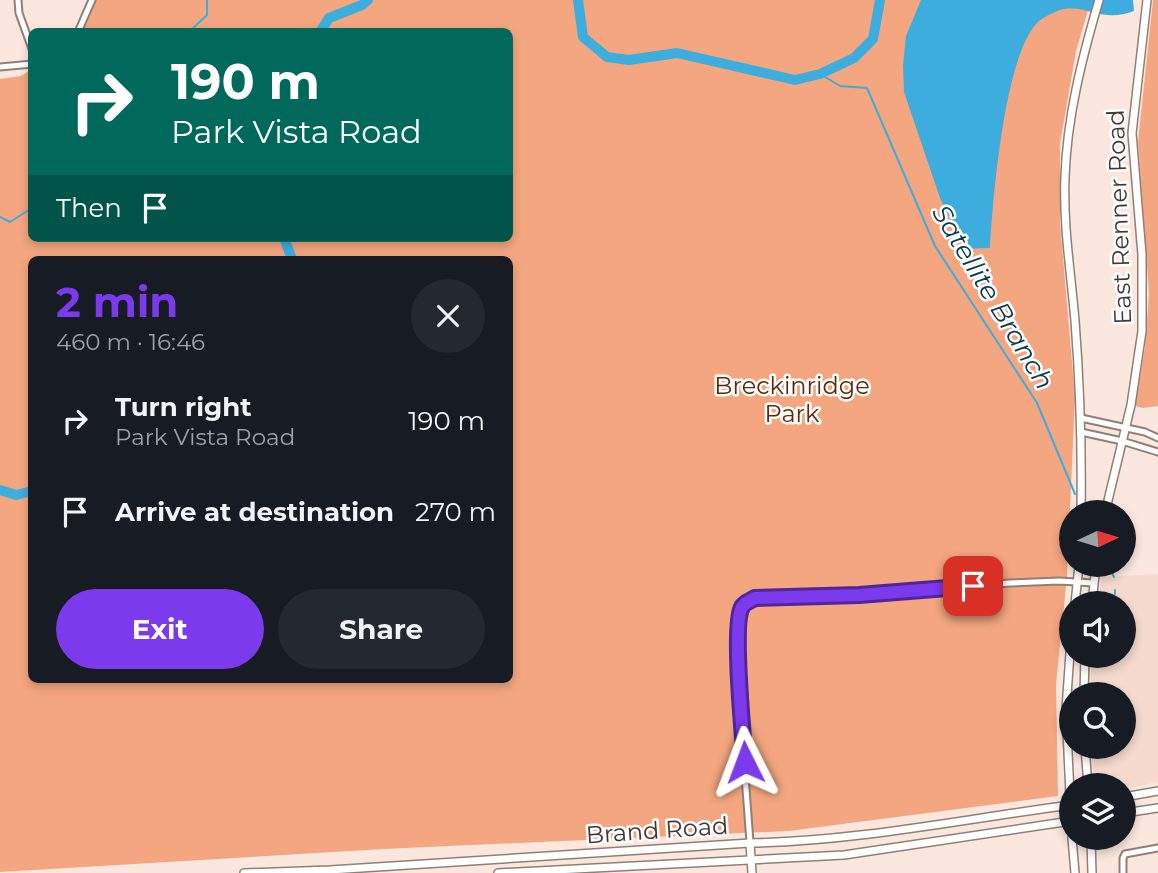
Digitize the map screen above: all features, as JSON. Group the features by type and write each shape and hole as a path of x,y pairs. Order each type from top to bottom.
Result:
{"main road":[{"name":"East Renner Road","path":"1081,500 1081,418 1075,318 1067,249 1065,180 1069,125 1080,64 1099,0"},
{"name":"East Renner Road","path":"1108,500 1140,354 1143,312 1142,255 1132,133 1147,0"},
{"path":"1077,591 1078,578"},
{"path":"1093,591 1095,578"},
{"path":"1069,668 1066,709 1069,773"},
{"path":"1136,795 1158,791"},
{"name":"Brand Road","path":"244,873 330,872 793,842 1059,807"},
{"path":"1136,811 1158,808"},
{"name":"Brand Road","path":"498,873 844,855 909,847 1059,820"},
{"path":"905,829 909,847"},
{"path":"750,843 752,873"},
{"path":"1073,850 1075,873"},
{"path":"1092,850 1093,873"}],"street":[{"path":"18,0 19,13 28,38"},
{"path":"80,28 92,0"},
{"path":"0,67 28,64"},
{"path":"1081,418 1126,427 1158,438"},
{"path":"1081,432 1158,451"},
{"path":"750,843 738,647 741,609 747,602 755,598 859,595 1010,583 1094,583"},
{"path":"1123,873 1125,854 1158,848"}],"shaded area":[{"path":"1158,574 1158,782 1136,787 1136,773 1093,773 1092,759 1136,759 1136,682 1090,682 1091,668 1136,668 1136,591 1100,591 1102,578 1136,578 1136,575"}],"green space":[{"name":"Breckinridge Park","path":"96,0 1091,0 1076,51 1060,144 1060,222 1075,397 1070,500 1059,500 1059,578 1067,578 1066,591 1059,591 1056,685 1058,796 789,831 383,849 0,872 0,79 21,76 28,72 28,242 513,242 513,28 83,28"},
{"path":"1153,0 1158,0 1158,406 1143,408 1135,406 1145,347 1149,294 1138,142"}],"water":[{"path":"921,0 1133,0 1134,11 1122,14 1103,15 1078,9 1057,11 1039,21 1026,41 1016,66 1002,130 990,248 965,249 940,198 904,92 906,36"}],"waterway":[{"path":"193,28 207,15 207,0"},
{"path":"323,28 329,18 368,0"},
{"path":"578,0 583,37 607,57 629,60 677,53 795,80 820,74 854,58 873,39 880,0"},
{"name":"Satellite Branch","path":"820,74 840,86 867,88 935,246 1037,403 1075,494"},
{"path":"0,217 10,222 28,211"},
{"path":"286,242 291,256"},
{"path":"0,490 16,495 28,492"}],"route":[{"path":"745,762 738,641 741,609 747,602 755,598 859,595 973,586"}]}
